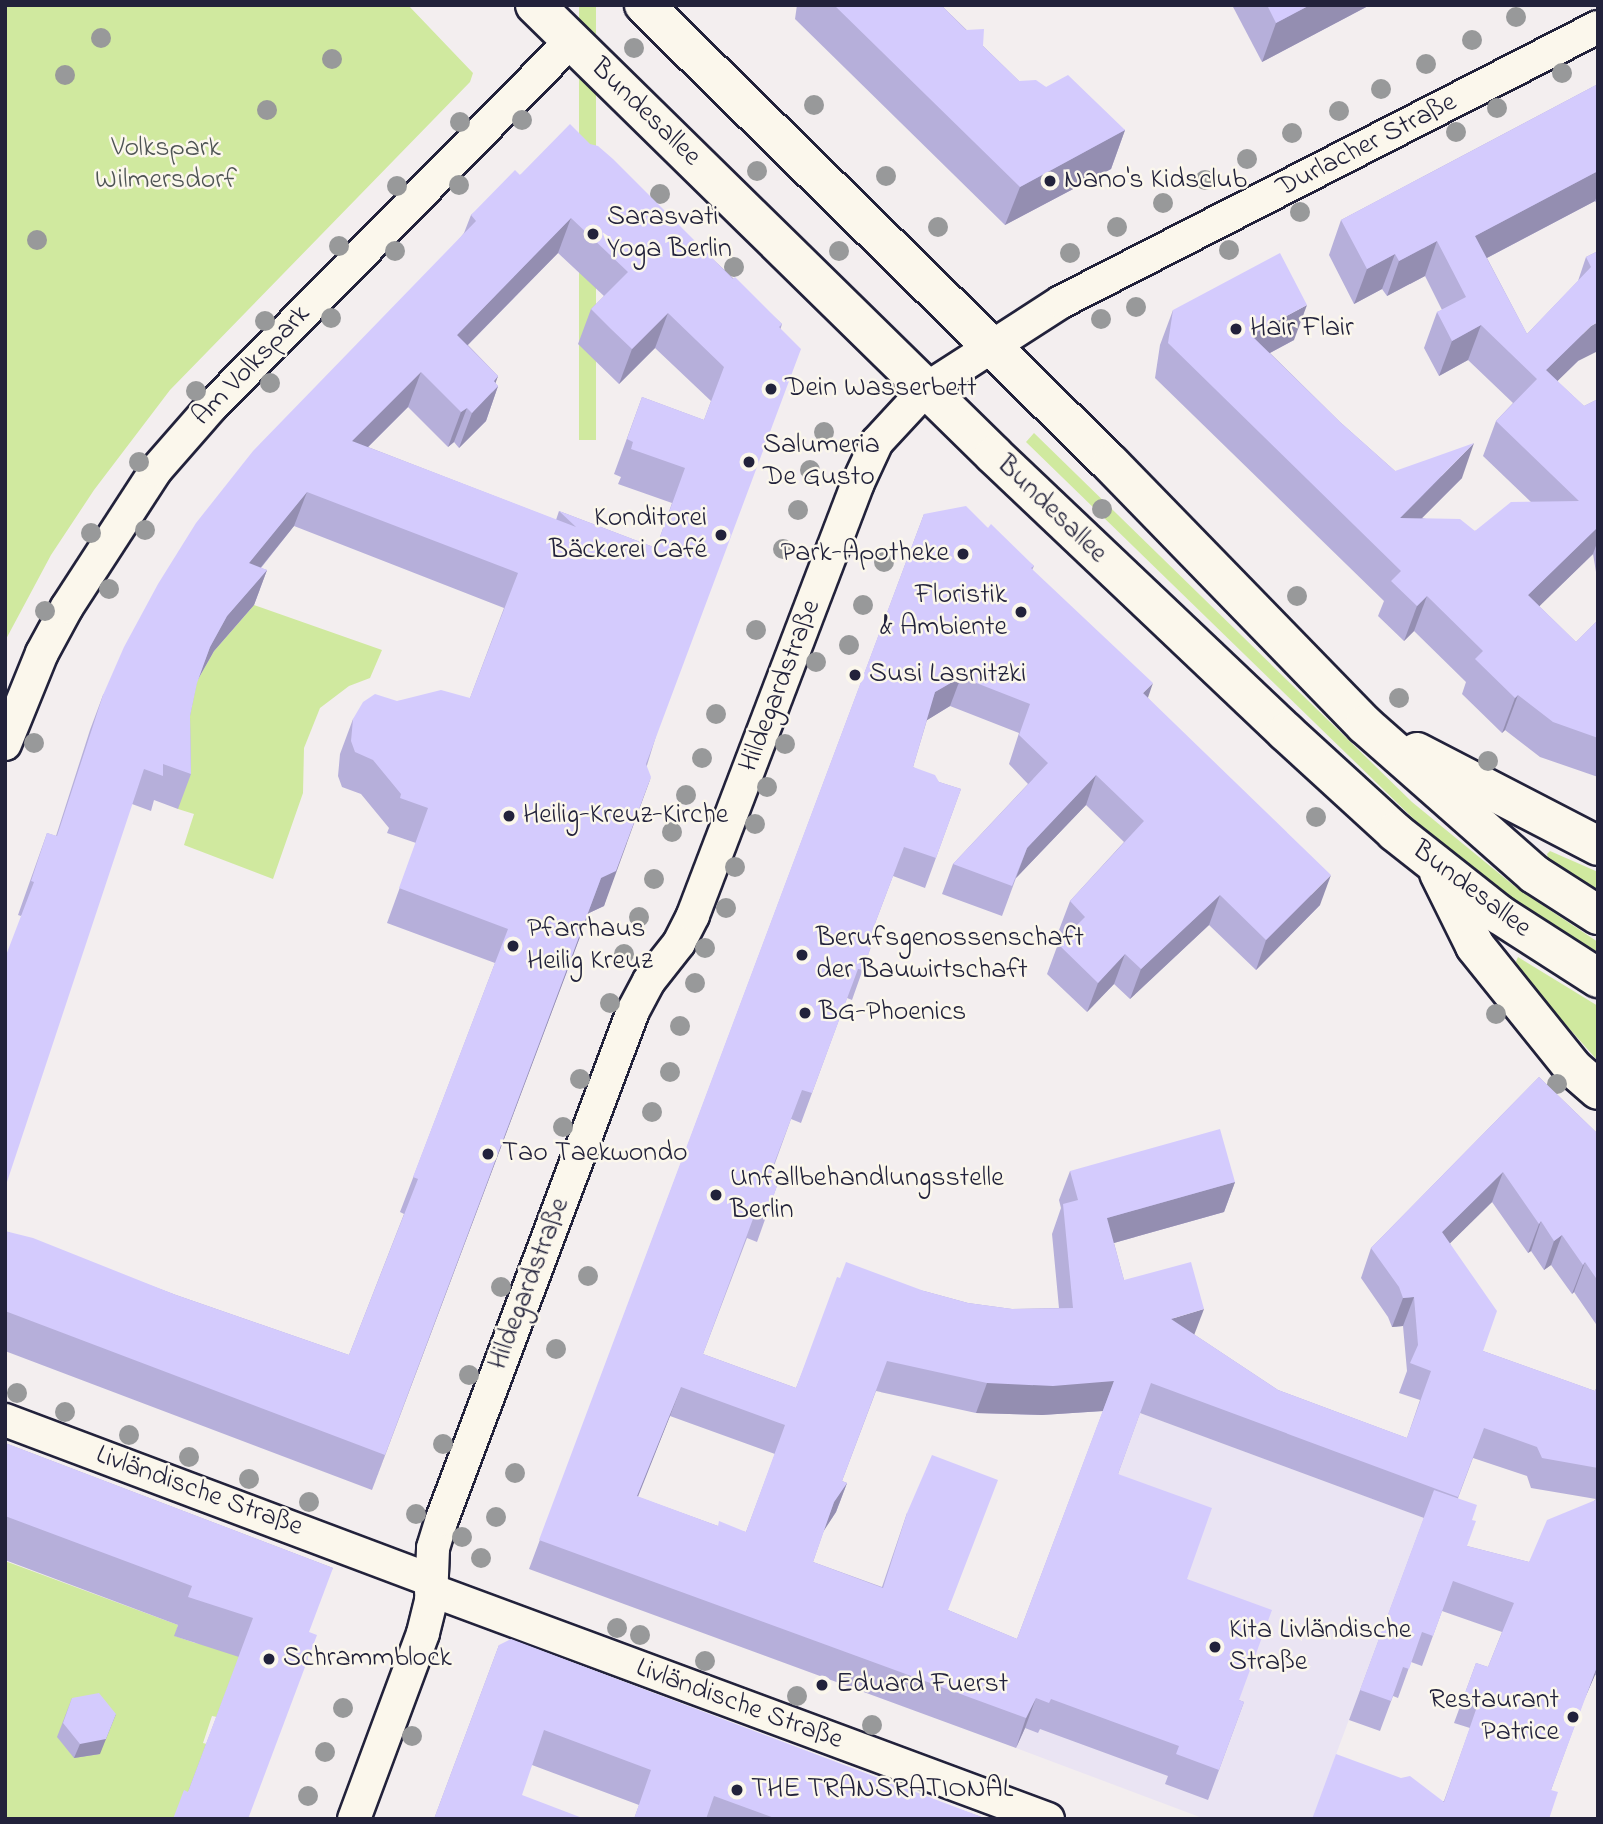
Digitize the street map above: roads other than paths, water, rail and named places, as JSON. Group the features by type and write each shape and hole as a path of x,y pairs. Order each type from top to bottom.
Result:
{"main road":[{"name":"Bundesallee","path":"534,5 1157,612 1395,832 1500,915 1598,978"},
{"name":"Bundesallee","path":"644,5 1111,464 1365,726 1534,874 1598,915"},
{"path":"1365,726 1598,846"},
{"path":"1434,863 1475,946 1573,1068 1598,1090"}],"street":[{"name":"Durlacher Straße","path":"926,389 990,345 1061,302 1598,27"},
{"name":"Am Volkspark","path":"5,744 42,653 67,607 156,470 211,407 571,41"},
{"name":"Hildegardstraße","path":"354,1819 424,1633 433,1548 442,1519 633,1011 649,981 679,943 693,915 862,474 877,442 926,389"},
{"name":"Livländische Straße","path":"5,1420 1048,1819"}],"place":[{"name":"Nano's Kidsclub","path":"1050,181"},
{"name":"Sarasvati Yoga Berlin","path":"593,234"},
{"name":"Hair Flair","path":"1236,329"},
{"name":"Dein Wasserbett","path":"771,389"},
{"name":"Salumeria De Gusto","path":"749,462"},
{"name":"Konditorei Bäckerei Café","path":"721,535"},
{"name":"Park-Apotheke","path":"963,554"},
{"name":"Floristik & Ambiente","path":"1021,612"},
{"name":"Susi Lasnitzki","path":"855,675"},
{"name":"Heilig-Kreuz-Kirche","path":"509,816"},
{"name":"Pfarrhaus Heilig Kreuz","path":"513,946"},
{"name":"Berufsgenossenschaft der Bauwirtschaft","path":"802,955"},
{"name":"BG-Phoenics","path":"805,1013"},
{"name":"Tao Taekwondo","path":"488,1154"},
{"name":"Unfallbehandlungsstelle Berlin","path":"716,1195"},
{"name":"Kita Livländische Straße","path":"1215,1647"},
{"name":"Schrammblock","path":"269,1659"},
{"name":"Eduard Fuerst","path":"822,1685"},
{"name":"Restaurant Patrice","path":"1573,1717"},
{"name":"THE TRANSRATIONAL","path":"737,1790"}],"park label":[{"name":"Volkspark Wilmersdorf","path":"166,165"}]}
